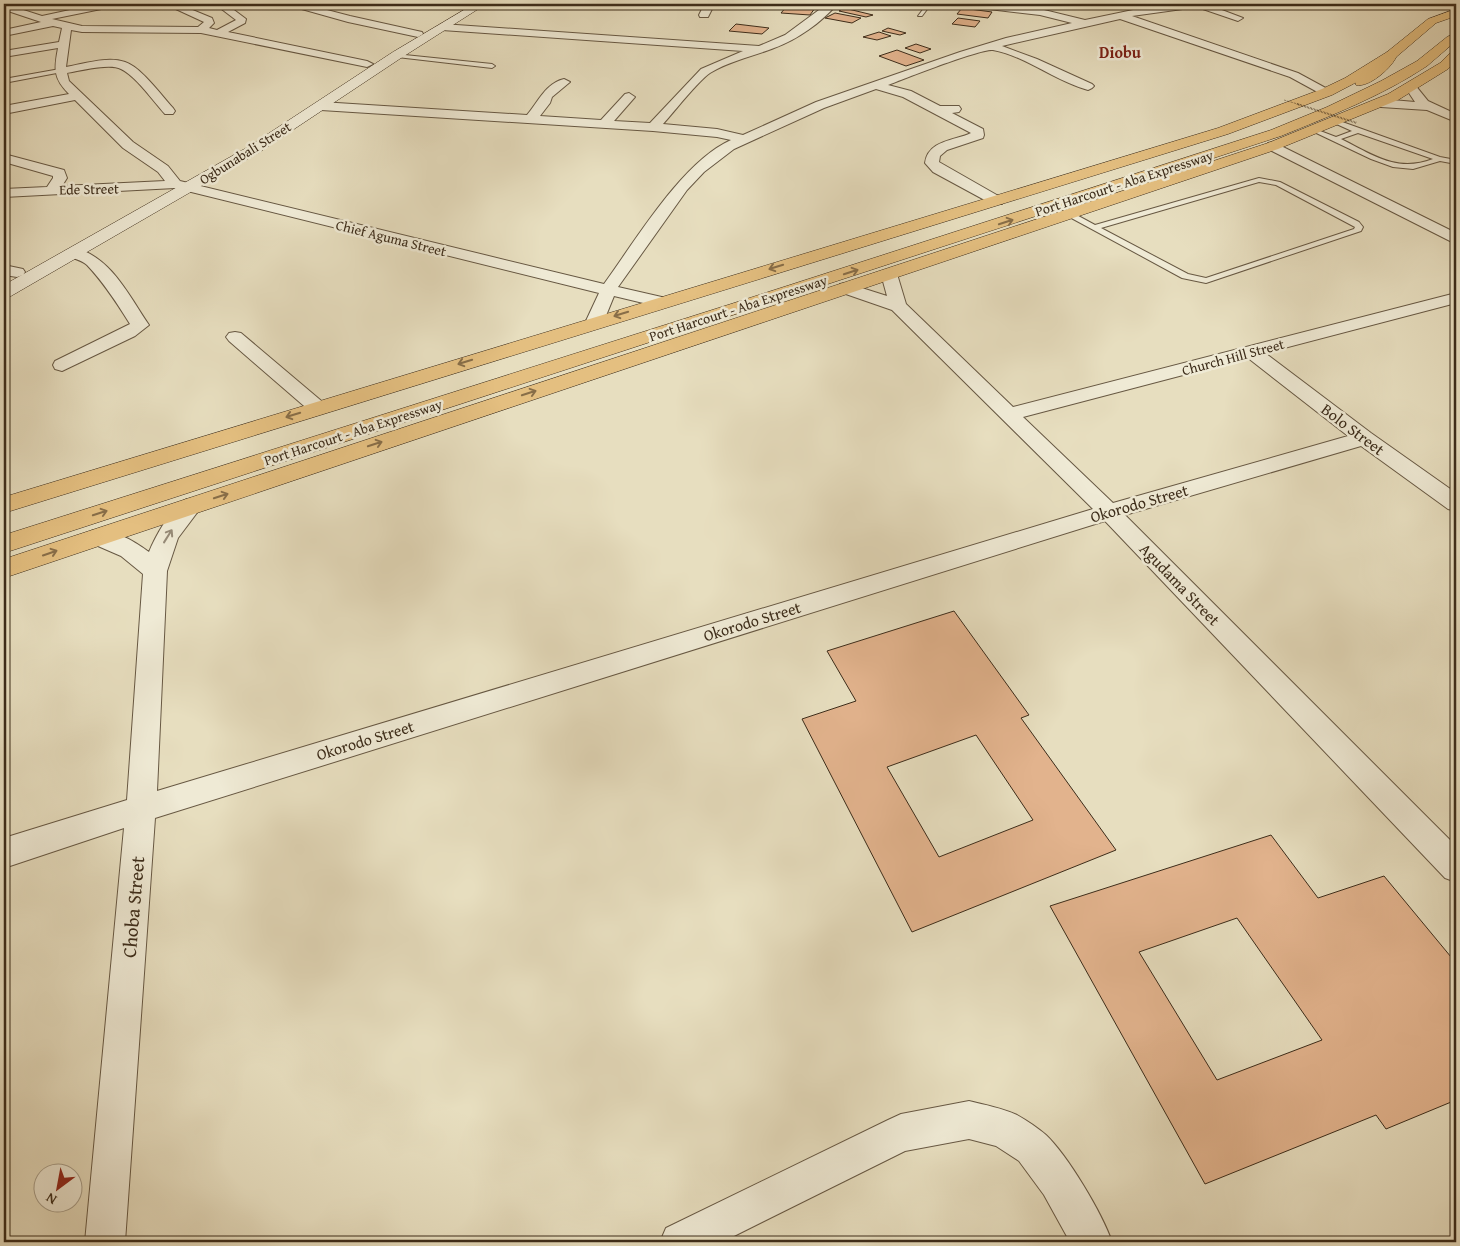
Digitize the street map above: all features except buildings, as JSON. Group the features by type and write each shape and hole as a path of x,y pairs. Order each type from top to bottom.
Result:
{"main road":[{"path":"4,505 594,322 998,201 1223,131 1327,92 1355,84 1418,31 1432,22 1456,12"},
{"name":"Port Harcourt - Aba Expressway","path":"4,544 1186,152 1294,114 1405,60 1428,37 1456,21"},
{"path":"4,569 1273,146 1313,130 1335,130 1381,103 1402,84 1447,55 1456,36"},
{"name":"Port Harcourt - Aba Expressway","path":"4,524 730,303 1276,133 1402,84"}],"street":[{"path":"6,8 26,4"},
{"path":"40,19 111,4"},
{"path":"170,4 208,20 209,23 201,30"},
{"path":"219,33 241,22 241,18 220,4"},
{"path":"294,4 418,34"},
{"name":"Ogbunabali Street","path":"4,292 75,253 182,186 367,64 472,4"},
{"name":"Ogbunabali Street","path":"8,274 253,150 397,54 481,4"},
{"path":"704,14 707,9 705,4"},
{"path":"653,127 705,71 754,50 772,45 808,26 832,4"},
{"path":"972,4 989,4 1040,12 1088,24"},
{"path":"594,322 608,290 682,186 729,146 743,139 820,105 992,46 1088,24 1131,11 1198,4 1238,18"},
{"path":"1452,4 1456,5"},
{"path":"1109,6 1131,11 1294,75 1327,92"},
{"path":"6,8 68,27 82,29 201,30 367,64"},
{"path":"4,33 53,23"},
{"path":"68,27 64,31 64,44 61,52 60,71 64,82 128,145 163,169 182,186"},
{"path":"442,27 674,42 754,50"},
{"path":"4,54 64,44"},
{"path":"992,46 1033,61 1088,86"},
{"path":"60,71 102,64 123,65 137,76 169,111"},
{"path":"1294,75 1355,84"},
{"path":"530,120 544,103 546,96 564,82"},
{"path":"1402,84 1420,101 1456,118"},
{"path":"875,85 907,94 978,132 978,135 944,146 934,152 931,158 932,163 938,169 998,201"},
{"path":"4,110 77,96"},
{"path":"604,124 629,97"},
{"path":"1381,103 1430,107"},
{"path":"321,106 653,127 718,133 743,139"},
{"path":"938,110 952,110 967,106"},
{"path":"1273,146 1456,240"},
{"path":"4,158 59,173 60,178 52,190"},
{"name":"Ede Street","path":"4,193 182,186"},
{"name":"Chief Aguma Street","path":"182,186 660,302"},
{"path":"62,365 140,325 107,276 90,259 75,253"},
{"path":"889,274 898,306"},
{"path":"846,288 898,306"},
{"name":"Church Hill Street","path":"1010,414 1456,298"},
{"name":"Agudama Street","path":"898,306 1109,512 1456,867"},
{"path":"235,337 318,408"},
{"name":"Bolo Street","path":"1252,352 1364,438 1456,504"},
{"name":"Okorodo Street","path":"4,853 141,809 1109,512 1364,438"},
{"name":"Choba Street","path":"105,1242 141,809 155,571 160,549 170,530 191,506"},
{"path":"98,537 122,545 138,554 155,571"},
{"path":"680,1242 901,1133 969,1120 1005,1130 1032,1148 1058,1181 1092,1242"}],"lane":[{"path":"920,15 929,4"},
{"path":"397,54 492,66"},
{"path":"4,81 60,71"},
{"path":"1335,130 1358,127"},
{"path":"1335,130 1358,127 1439,159 1456,162"},
{"path":"1335,130 1373,157 1401,166 1418,166 1439,159"},
{"path":"1068,214 1094,228 1185,276 1206,281 1357,231 1360,227 1278,183 1259,180 1094,228"}],"path":[{"path":"1284,100 1358,127"}],"district":[{"name":"Diobu","path":"1120,52"}]}
